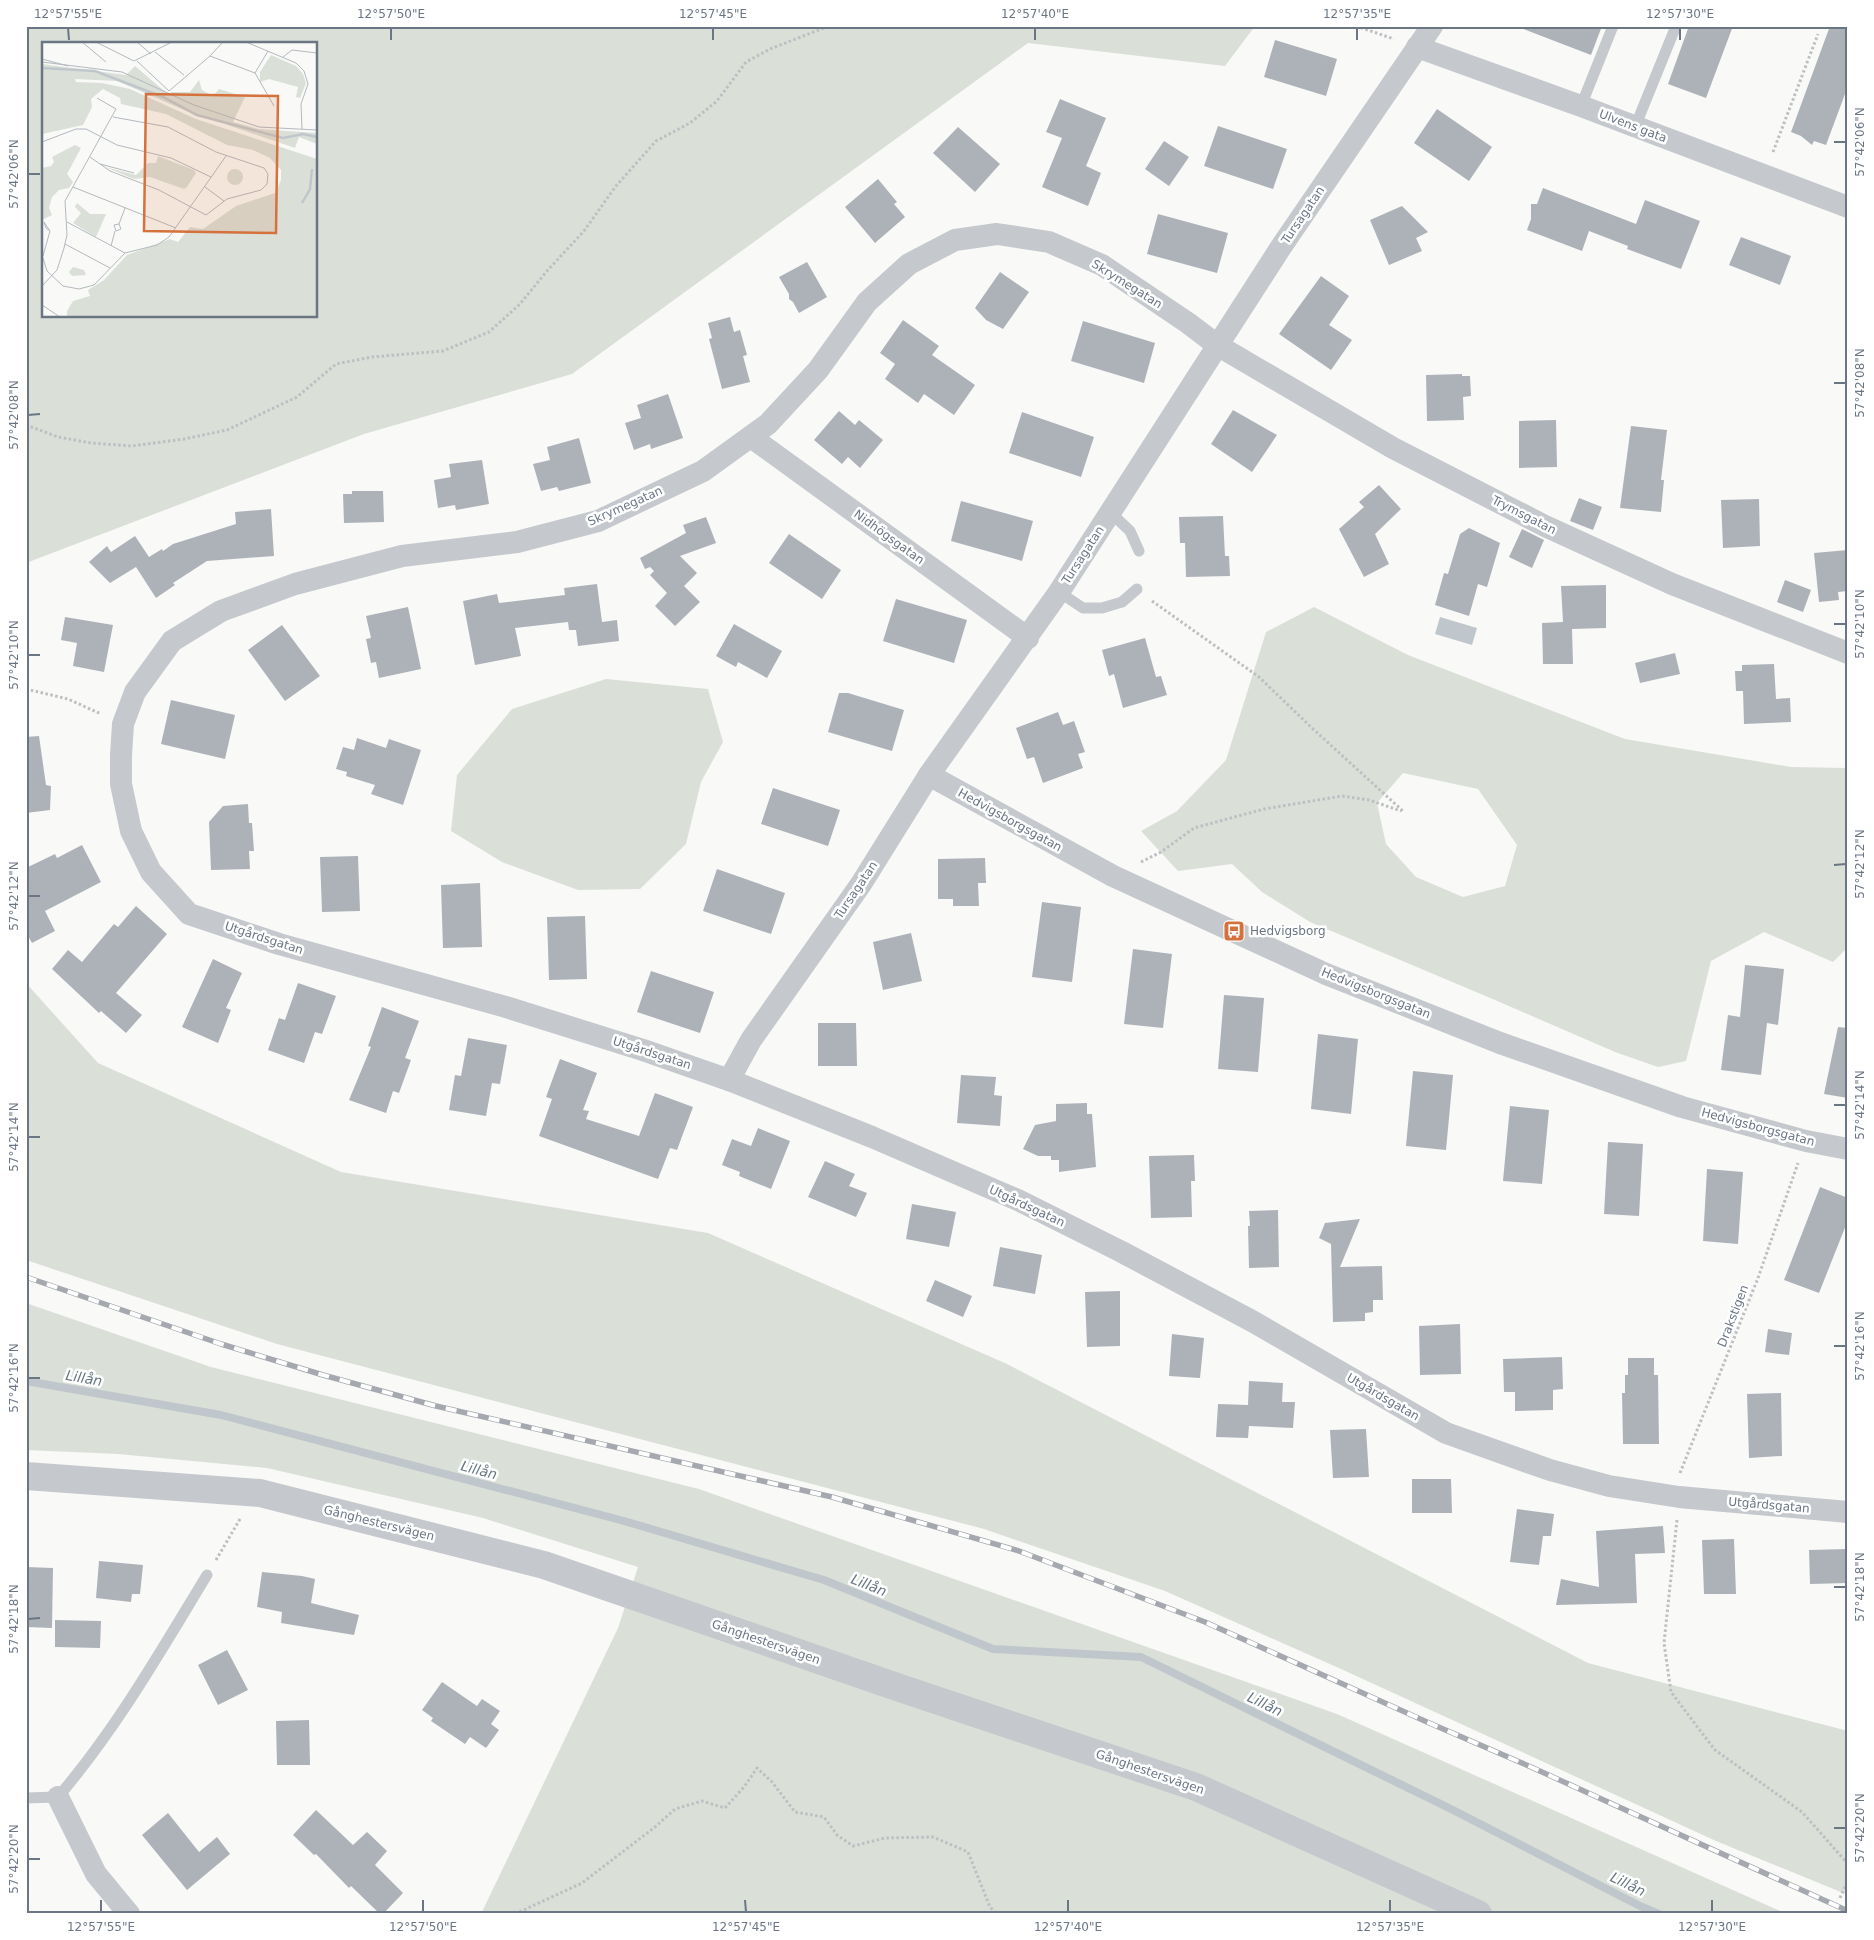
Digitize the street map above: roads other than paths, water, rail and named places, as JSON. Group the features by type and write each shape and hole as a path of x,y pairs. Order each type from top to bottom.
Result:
{"street":[{"name":"Tursagatan","path":"729,1080 751,1040 861,884 929,775 1059,592 1281,247 1432,26"},
{"name":"Ulvens gata","path":"1417,47 1581,106 1848,207"},
{"name":"Skrymegatan","path":"189,914 151,872 131,831 121,784 123,724 135,692 172,641 221,611 295,584 402,556 517,542 598,521 703,471 768,424 818,370 868,302 909,264 956,240 997,234 1050,242 1102,265 1217,345"},
{"name":"Trymsgatan","path":"1217,345 1393,448 1545,526 1672,584 1848,652"},
{"name":"Nidhögsgatan","path":"751,437 1028,638"},
{"name":"Hedvigsborgsgatan","path":"929,775 1114,876 1326,974 1500,1043 1682,1107 1806,1141 1848,1149"},
{"name":"Utgårdsgatan","path":"189,914 279,944 515,1010 643,1050 729,1080 872,1138 1045,1214 1120,1251 1252,1321 1446,1433 1558,1472 1610,1486 1675,1496 1848,1512"},
{"name":"Gånghestersvägen","path":"26,1476 260,1493 544,1565 887,1684 1196,1787 1478,1914"},
{"path":"58,1797 96,1874 129,1914"}],"lane":[{"path":"1581,106 1613,26"},
{"path":"1635,127 1676,26"},
{"path":"1111,513 1130,531 1139,551"},
{"path":"1059,592 1082,608 1102,608 1122,602 1136,589"},
{"path":"26,1798 58,1797 89,1760 127,1706 207,1575"}],"waterway":[{"name":"Lillån","path":"26,1381 221,1415 624,1521 824,1580 993,1649 1141,1657 1451,1809 1659,1914"}],"railway":[{"path":"26,1277 221,1344 323,1375 436,1406 832,1497 1019,1551 1205,1622 1848,1911"}],"place":[{"name":"Hedvigsborg","path":"1234,931"}]}
